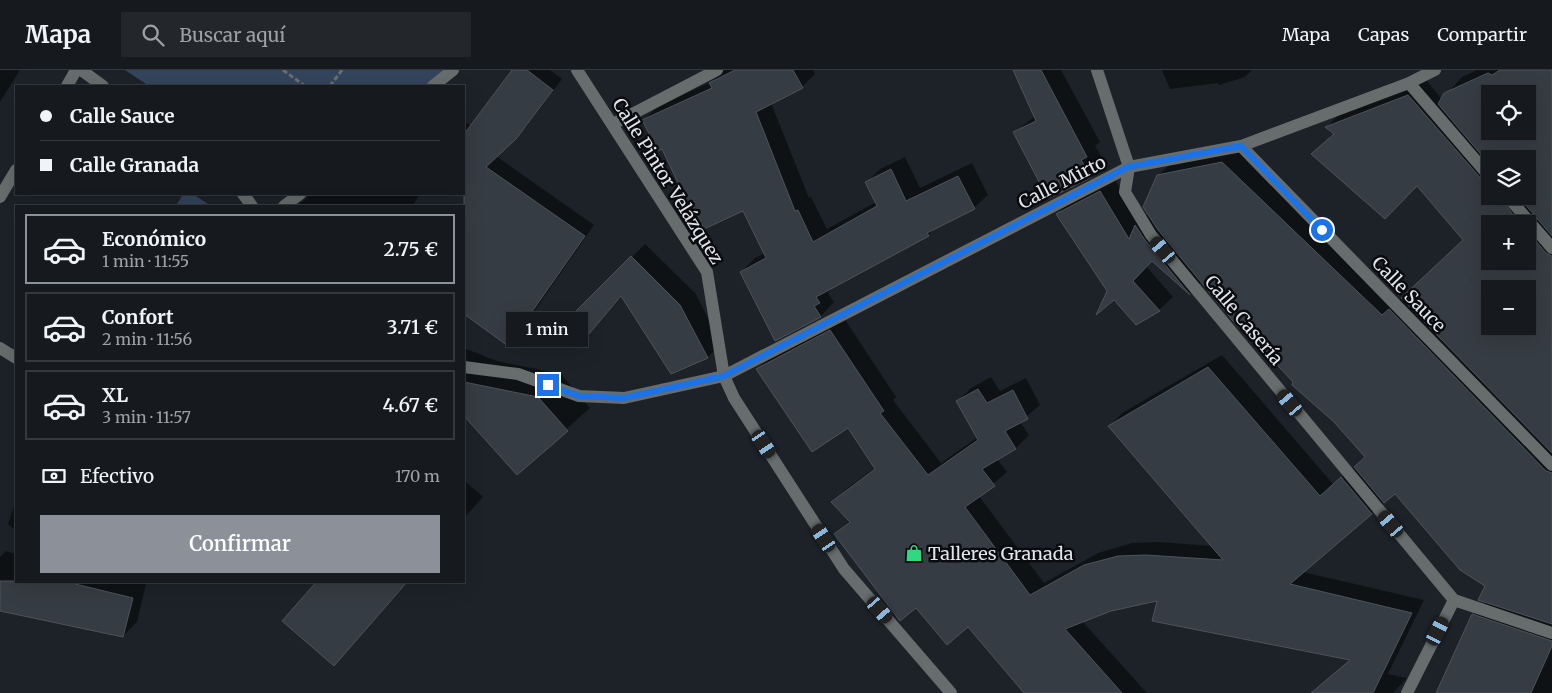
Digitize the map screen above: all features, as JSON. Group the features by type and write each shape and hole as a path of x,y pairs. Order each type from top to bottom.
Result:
{"street":[{"path":"68,85 76,70"},
{"path":"81,70 102,85"},
{"path":"434,85 454,70"},
{"name":"Calle Pintor Velázquez","path":"577,70 707,272 724,376 734,398 844,569 951,693"},
{"path":"613,124 717,70"},
{"name":"Calle Casería","path":"1097,70 1128,167 1125,192 1151,235 1454,600"},
{"name":"Calle Mirto","path":"465,367 518,374 579,396 624,398 724,376 1128,167 1241,146 1409,83 1435,70"},
{"path":"1409,83 1481,167"},
{"name":"Calle Sauce","path":"1241,146 1552,465"},
{"path":"0,197 15,172"},
{"path":"285,205 299,195"},
{"path":"1515,205 1552,248"},
{"path":"0,348 15,357"},
{"path":"1407,693 1454,600 1552,633"}],"path":[{"path":"283,70 304,85"},
{"path":"331,85 342,70"}],"shaded area":[{"path":"125,70 447,70 428,85 148,85"},
{"path":"182,195 194,195 210,205 177,205"}],"building":[{"path":"512,70 527,70 553,90 516,139 486,167 585,236 508,346 465,315 465,133"},
{"path":"735,70 793,70 803,88 756,112 795,211 798,210 813,242 877,206 865,182 891,169 906,201 958,176 975,209 927,233 929,236 816,297 820,303 814,306 821,317 775,341 740,272 766,258 743,211 704,229 690,200 687,202 662,149 658,151 642,120 712,88 709,83"},
{"path":"1013,70 1041,70 1087,157 1081,160 1092,177 1048,199 1013,132 1036,121"},
{"path":"1500,70 1552,70 1552,236 1526,205 1536,205 1536,150 1481,150 1481,154 1438,104 1444,93 1488,73 1492,75"},
{"path":"1408,95 1481,179 1481,205 1506,205 1513,215 1481,215 1481,270 1536,270 1536,241 1546,253 1552,256 1552,453 1401,298 1463,240 1417,186 1385,219 1311,154 1334,134 1325,127"},
{"path":"1222,162 1382,315 1389,309 1546,471 1552,473 1552,624 1478,600 1485,586 1460,570 1395,494 1384,503 1354,467 1365,457 1334,422 1292,385 1293,382 1241,326 1238,327 1158,230 1143,207 1157,175"},
{"path":"1100,191 1129,239 1135,225 1190,295 1152,261 1133,281 1160,311 1136,325 1114,300 1096,315 1107,291 1056,214"},
{"path":"631,256 680,305 708,358 671,374 621,296 578,347 557,330"},
{"path":"830,330 884,411 880,413 928,475 978,440 956,401 978,389 987,403 1013,390 1028,419 1005,431 1016,449 982,469 995,486 965,507 1030,595 1084,565 1118,556 1146,555 1223,560 1108,426 1208,367 1320,496 1341,477 1372,514 1290,584 1412,613 1373,693 1311,693 1350,660 1152,621 1157,601 1111,611 1065,629 1122,693 1024,693 968,627 947,645 916,608 900,621 834,534 850,522 831,502 875,469 848,428 812,452 756,369"},
{"path":"465,382 538,397 568,431 517,475 465,417"},
{"path":"0,581 15,581 15,583 71,583 133,598 123,637 0,611"},
{"path":"315,583 406,583 334,666 282,621"},
{"path":"1472,614 1552,641 1552,646 1531,693 1436,693"}],"place":[{"name":"Talleres Granada","path":"914,553"}],"route":[{"path":"548,385 579,396 624,398 724,376 1128,167 1241,146 1322,230"}]}
